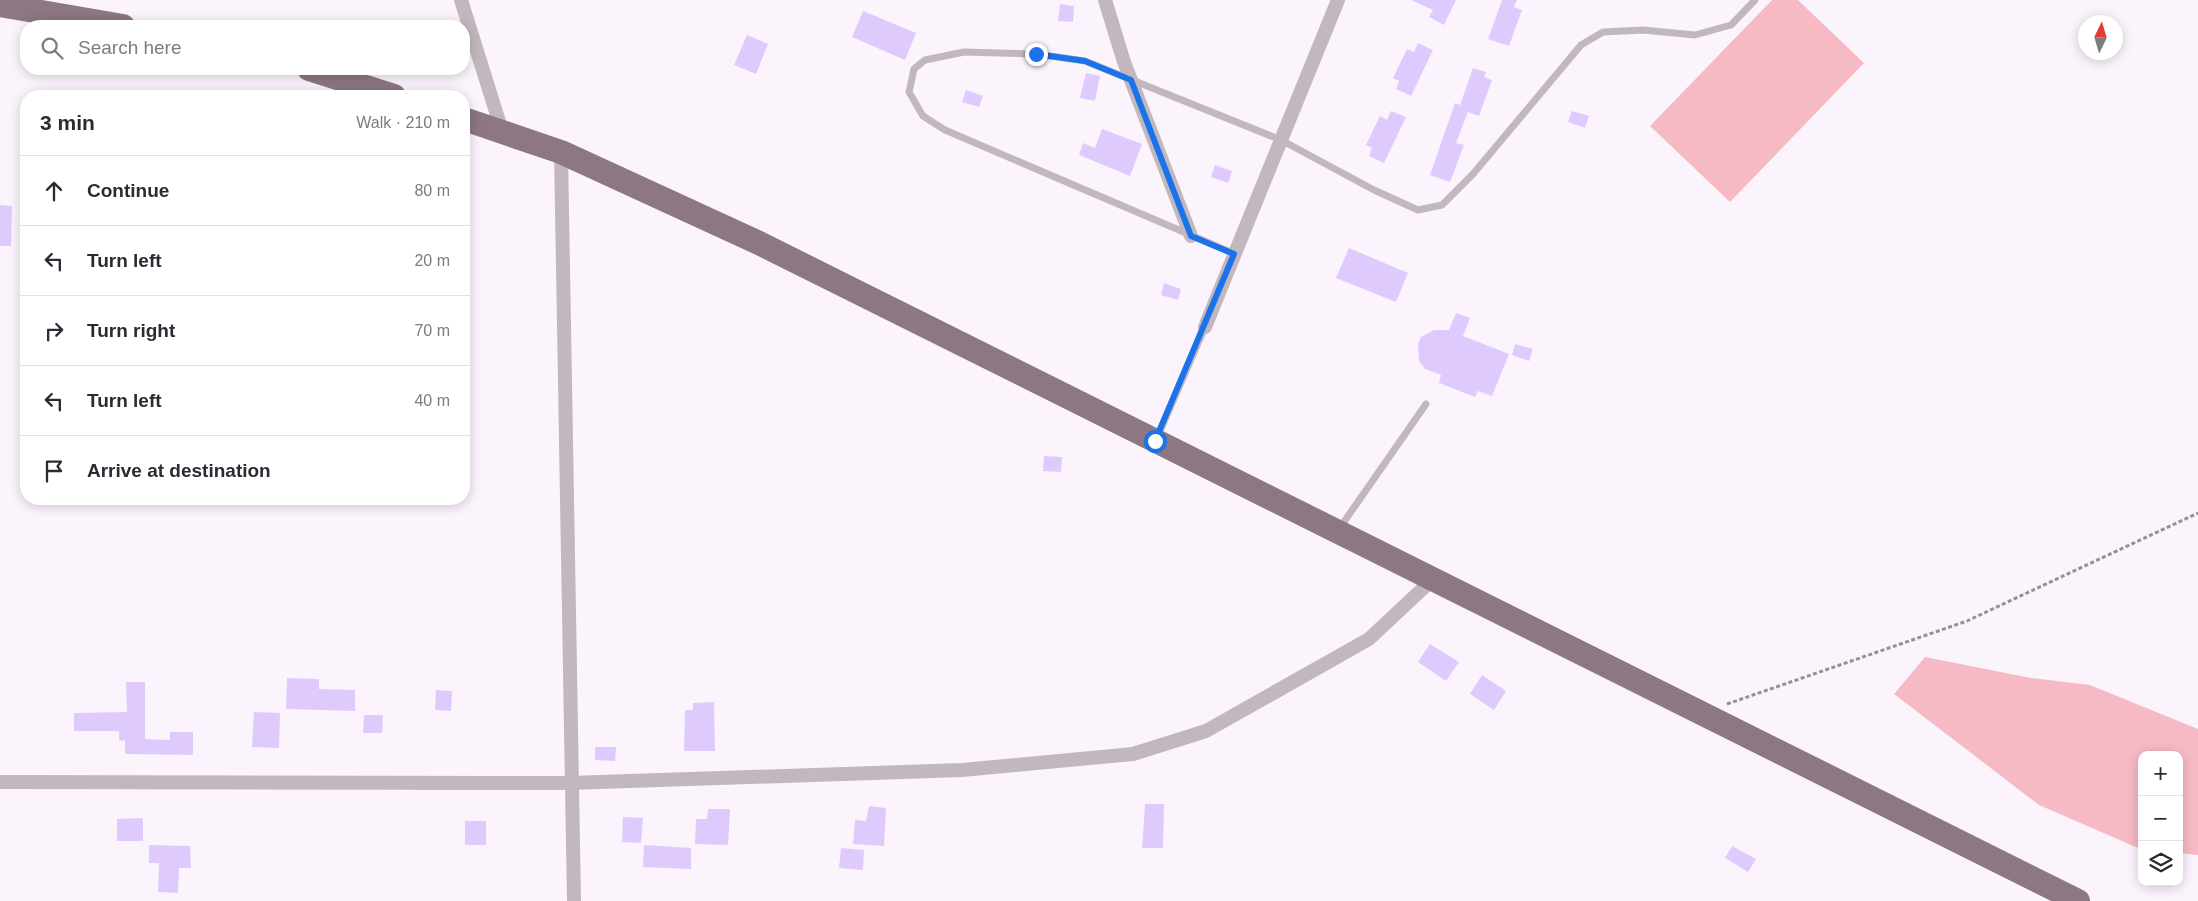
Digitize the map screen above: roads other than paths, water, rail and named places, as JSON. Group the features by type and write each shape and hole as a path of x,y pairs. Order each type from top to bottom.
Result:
{"highway":[{"path":"0,6 87,20"},
{"path":"328,75 375,90"},
{"path":"470,120 561,152 759,243 2078,901"}],"street":[{"path":"461,0 467,20"},
{"path":"1105,0 1124,62 1191,236"},
{"path":"1205,327 1338,0"},
{"path":"470,29 502,131"},
{"path":"561,152 570,783 574,901"},
{"path":"0,782 570,783 962,770 1133,754 1206,731 1369,638 1433,579"}],"lane":[{"path":"1234,254 945,130 923,116 909,92 914,69 925,60 964,52 1036,54 1085,61 1281,140 1374,190 1418,210 1442,205 1473,174 1581,45 1603,32 1643,30 1694,35 1731,25 1754,0"},
{"path":"1155,441 1205,327"},
{"path":"1337,532 1426,404"}]}
